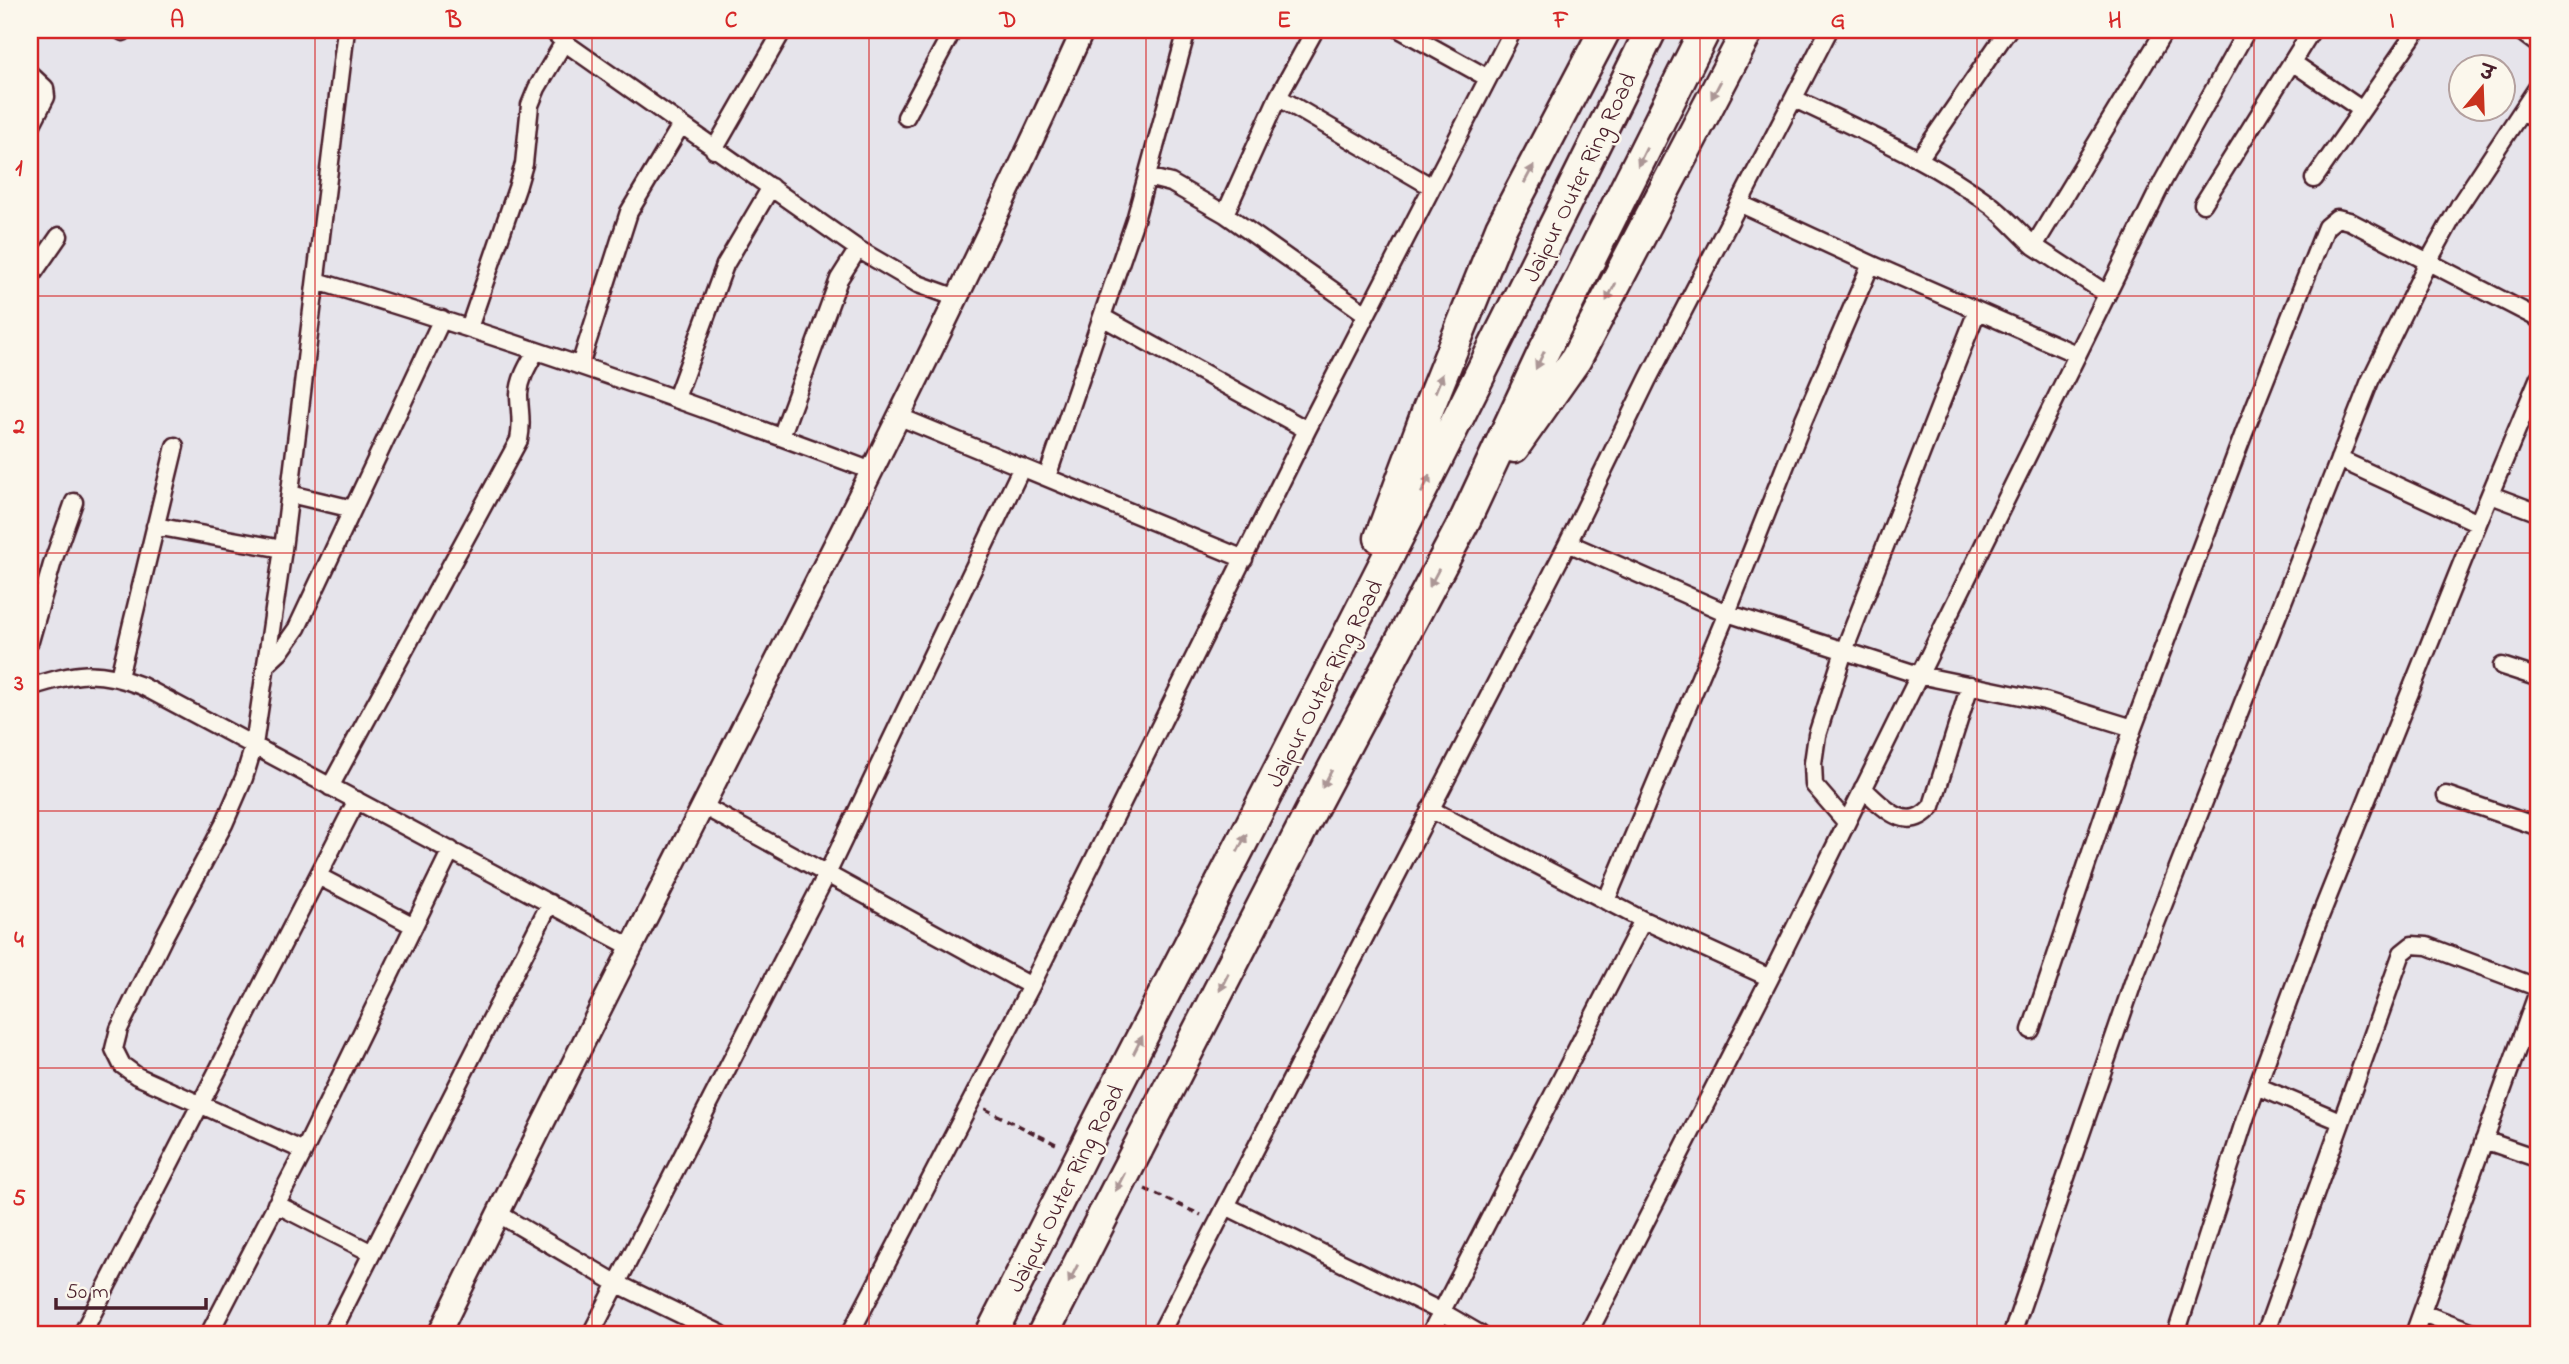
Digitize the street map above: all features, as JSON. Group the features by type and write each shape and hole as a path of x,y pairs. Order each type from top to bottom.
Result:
{"highway":[{"path":"1329,676 1427,412 1501,228 1605,30"},
{"name":"Jaipur Outer Ring Road","path":"991,1334 1511,317 1651,30"},
{"path":"1466,518 1542,355 1705,30"},
{"path":"1466,518 1576,359 1748,30"},
{"name":"Jaipur Outer Ring Road","path":"1043,1334 1313,807 1466,518"}],"street":[{"path":"304,1151 137,1076 122,1065 114,1049 119,1029 224,824 254,745 283,549 346,30"},
{"path":"552,30 564,42 858,249 918,284 957,298"},
{"path":"715,149 783,30"},
{"path":"906,117 953,30"},
{"path":"1046,477 1135,220 1188,30"},
{"path":"1225,214 1278,97 1315,30"},
{"path":"1401,30 1488,78"},
{"path":"850,1334 1031,986 1307,430 1513,30"},
{"path":"1160,1334 1829,30"},
{"path":"1919,159 2008,30"},
{"path":"2034,246 2165,30"},
{"path":"1588,1334 1770,978 2163,181 2247,30"},
{"path":"2203,204 2312,30"},
{"path":"2314,179 2417,30"},
{"path":"2519,30 2539,44"},
{"path":"439,1334 497,1213 900,416 957,298 1076,32"},
{"path":"469,328 517,188 527,146 530,105 564,42"},
{"path":"2292,62 2362,110"},
{"path":"30,74 45,88 46,97 30,128"},
{"path":"2012,1334 2136,974 2370,381 2428,262 2459,206 2539,85"},
{"path":"1278,97 1432,187"},
{"path":"1795,99 1919,159 1993,207 2034,246 2107,294"},
{"path":"2522,111 2539,122"},
{"path":"580,365 629,212 681,125"},
{"path":"1147,177 1171,183 1225,214 1366,314"},
{"path":"676,398 725,265 771,187"},
{"path":"1741,204 2076,355"},
{"path":"2031,1030 2133,728 2254,408 2326,227 2337,218 2349,221 2539,319"},
{"path":"30,278 59,236"},
{"path":"781,437 834,291 858,249"},
{"path":"1606,901 1727,613 1804,419 1871,264"},
{"path":"317,281 580,365 872,471"},
{"path":"1846,822 1814,785 1812,763 1817,735 1844,651 1977,311"},
{"path":"1102,317 1307,430"},
{"path":"266,665 297,628 442,319"},
{"path":"330,787 519,440 523,424 519,393 523,375 537,351"},
{"path":"2176,1334 2257,1086 2352,834 2539,377"},
{"path":"900,416 1244,559"},
{"path":"119,677 175,446"},
{"path":"2339,459 2478,523"},
{"path":"591,1334 827,874 1022,467"},
{"path":"289,494 353,509"},
{"path":"2491,495 2539,513"},
{"path":"30,641 74,502"},
{"path":"155,526 283,549"},
{"path":"1568,542 1727,613 1919,675 2045,701 2133,728"},
{"path":"2502,666 2539,678"},
{"path":"30,687 90,673 119,677 142,686 631,947"},
{"path":"1863,788 1888,811 1908,820 1923,816 1932,806 1970,685"},
{"path":"2446,795 2539,827"},
{"path":"82,1334 357,800"},
{"path":"702,806 1031,986"},
{"path":"1430,809 1643,920 1770,978"},
{"path":"209,1334 304,1151 451,850"},
{"path":"318,876 414,926"},
{"path":"331,1334 550,903"},
{"path":"1430,1334 1643,920"},
{"path":"2265,1334 2394,971 2402,953 2412,945 2427,946 2539,988 2414,1334"},
{"path":"2257,1086 2340,1121"},
{"path":"2484,1140 2539,1159"},
{"path":"276,1204 372,1253"},
{"path":"1226,1206 1442,1312 1480,1334"},
{"path":"497,1213 617,1283 721,1334"},
{"path":"2422,1313 2479,1334"}]}
